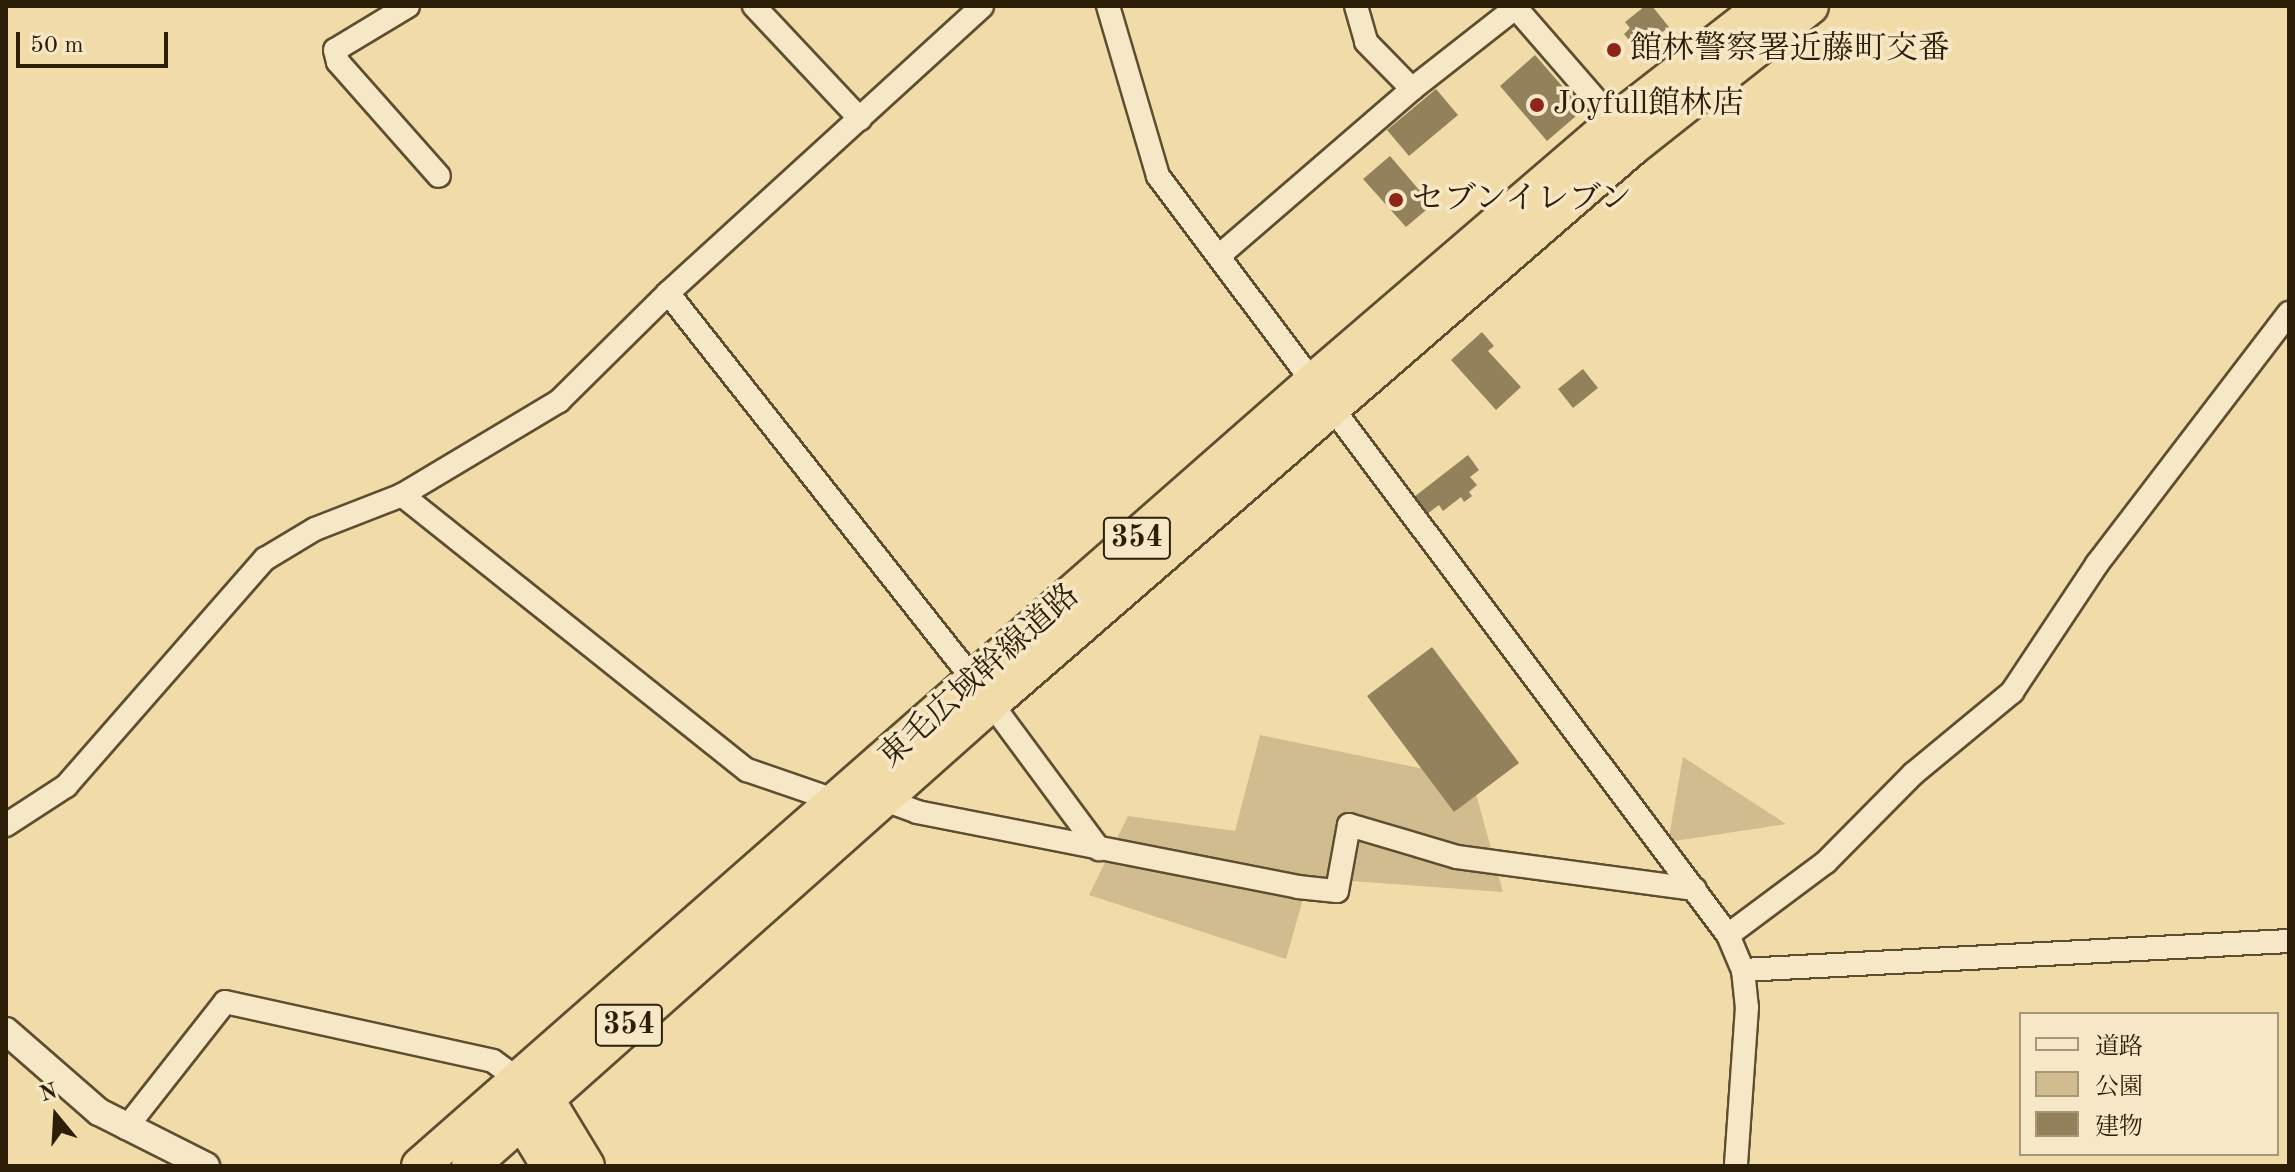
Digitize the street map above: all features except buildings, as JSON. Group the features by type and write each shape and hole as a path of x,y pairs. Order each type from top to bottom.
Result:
{"highway":[{"name":"東毛広域幹線道路","path":"470,1166 529,1100 840,802 983,693 1324,394 1615,122 1764,6"},
{"name":"東毛広域幹線道路","path":"1324,394 1810,6"},
{"name":"東毛広域幹線道路","path":"420,1166 529,1100 882,799 983,693"},
{"path":"529,1100 550,1166"},
{"path":"529,1100 586,1166"}],"street":[{"path":"408,6 335,50 338,62 439,176"},
{"path":"754,6 860,119"},
{"path":"6,825 66,786 265,559 315,529 402,495 559,401 668,293 982,6"},
{"path":"1108,6 1158,176 1728,935 1743,970 1746,1052 1736,1166"},
{"path":"1356,6 1366,42 1412,89"},
{"path":"1220,255 1412,89 1517,7 1615,122"},
{"path":"668,293 983,693 1099,849"},
{"path":"1728,935 1826,862 1913,774 2012,692 2141,504 2289,313"},
{"path":"402,495 747,770 840,802"},
{"path":"882,799 917,812 1099,849 1337,891 1349,825 1457,857 1695,889"},
{"path":"1743,970 2289,941"},
{"path":"126,1128 225,1002 493,1061 529,1100"},
{"path":"6,1031 99,1112 206,1166"}],"green space":[{"path":"1260,735 1472,779 1503,892 1309,878 1286,959 1089,895 1128,816 1235,831"},
{"path":"1683,757 1786,824 1668,842"}],"place":[{"name":"館林警察署近藤町交番","path":"1614,50"},
{"name":"Joyfull館林店","path":"1537,105"},
{"name":"セブンイレブン","path":"1396,200"}]}
